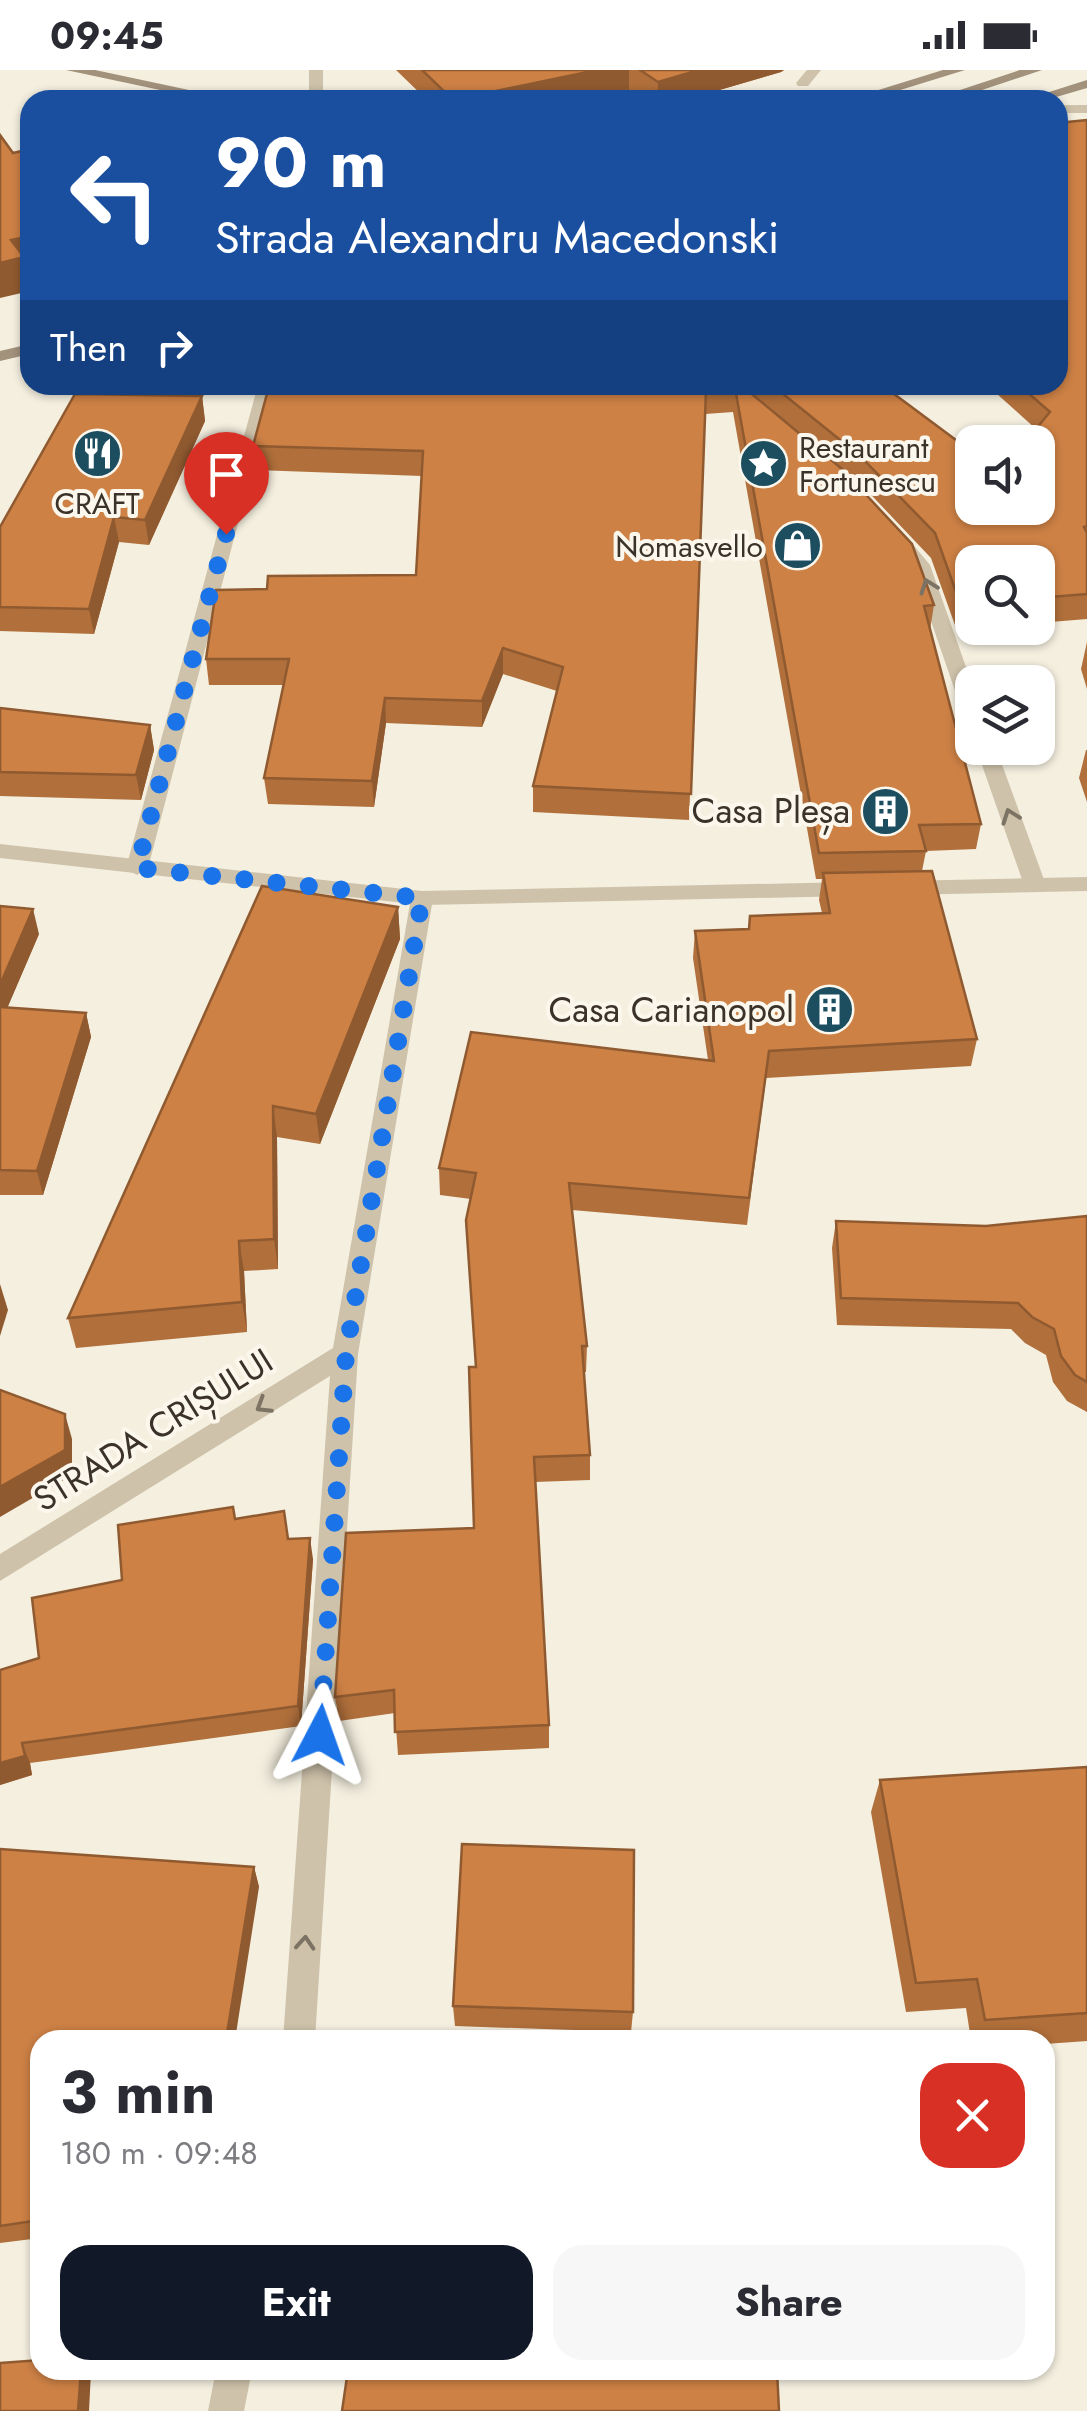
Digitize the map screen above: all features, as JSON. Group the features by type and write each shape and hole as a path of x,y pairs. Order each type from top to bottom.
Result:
{"main road":[{"path":"74,70 177,90"},
{"path":"888,90 958,70"},
{"path":"969,90 1035,70"}],"street":[{"path":"803,82 814,70"},
{"path":"137,868 263,395"},
{"path":"885,524 921,566 956,665"},
{"path":"992,765 1035,885"},
{"path":"0,851 422,898 1087,884"},
{"path":"300,2030 346,1354 422,898"},
{"name":"STRADA CRIȘULUI","path":"0,1569 346,1354"},
{"path":"226,2411 232,2380"}],"building":[{"path":"422,70 597,70 501,90 443,90"},
{"path":"640,70 699,70 658,82"},
{"path":"1087,120 1087,594 1055,597 1055,545 955,545 955,589 935,533 860,456 784,395 895,395 955,439 955,525 1055,525 1055,425 1039,425 1050,412 1030,395 1068,395 1068,122"},
{"path":"0,135 13,153 20,151 20,238 11,240 20,258 0,263"},
{"path":"74,395 202,396 145,520 114,517 89,609 0,607 0,527"},
{"path":"267,395 706,395 691,794 533,786 563,667 503,648 482,701 385,698 372,781 264,778 289,659 206,659 216,590 267,589 268,576 416,575 423,451 253,446"},
{"path":"736,395 753,395 842,469 912,544 934,605 924,606 955,725 955,765 966,765 981,824 919,825 926,851 819,853"},
{"path":"0,708 150,725 136,775 0,772"},
{"path":"932,871 977,1039 769,1051 749,1198 569,1183 587,1346 582,1346 590,1455 534,1457 549,1725 395,1732 394,1690 335,1697 346,1533 474,1528 469,1367 476,1367 466,1220 476,1173 439,1168 471,1032 714,1061 695,931 749,929 750,916 830,913 823,873"},
{"path":"262,886 398,907 316,1114 273,1106 274,1239 239,1241 242,1302 68,1318"},
{"path":"0,906 33,909 0,985"},
{"path":"0,1007 86,1013 37,1171 0,1170"},
{"path":"1087,1216 1087,1382 1075,1375 1061,1356 1054,1329 1032,1317 1018,1303 841,1298 836,1221 986,1226"},
{"path":"0,1390 65,1414 65,1450 0,1487"},
{"path":"233,1507 235,1519 284,1511 288,1539 310,1538 298,1706 22,1743 25,1756 0,1763 0,1670 39,1658 32,1598 122,1580 118,1525"},
{"path":"1087,1767 1087,2013 985,2020 977,1979 916,1983 880,1780"},
{"path":"462,1844 634,1850 633,2012 453,2006"},
{"path":"0,1849 254,1867 228,2030 30,2030 30,2222 0,2226"},
{"path":"30,2361 30,2380 80,2380 78,2411 0,2411 0,2363"},
{"path":"347,2380 777,2380 779,2411 342,2411"}],"place":[{"name":"CRAFT","path":"97,454"},
{"name":"Restaurant Fortunescu","path":"764,464"},
{"name":"Nomasvello","path":"798,546"},
{"name":"Casa Pleșa","path":"885,811"},
{"name":"Casa Carianopol","path":"829,1010"}],"route":[{"path":"226,534 137,868 422,898 346,1354 320,1735"}]}
